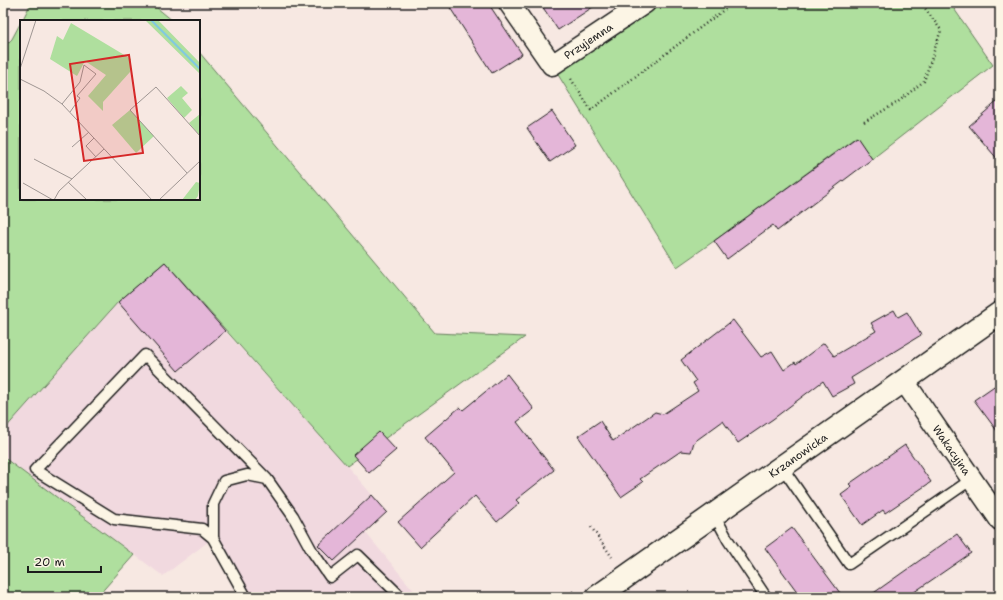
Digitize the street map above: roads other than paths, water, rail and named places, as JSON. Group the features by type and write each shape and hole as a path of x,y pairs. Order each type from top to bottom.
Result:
{"street":[{"name":"Przyjemna","path":"509,3 555,63 645,3"},
{"name":"Krzanowicka","path":"597,597 1000,313"},
{"name":"Wakacyjna","path":"904,381 1000,520"}],"lane":[{"path":"246,597 213,538 202,529 114,519 35,470 144,355 267,480 294,516 312,551 330,577 358,555 401,597"},
{"path":"782,467 849,564 972,479"},
{"path":"213,538 213,504 224,481 247,475 267,480"},
{"path":"714,514 728,540 766,597"}]}
